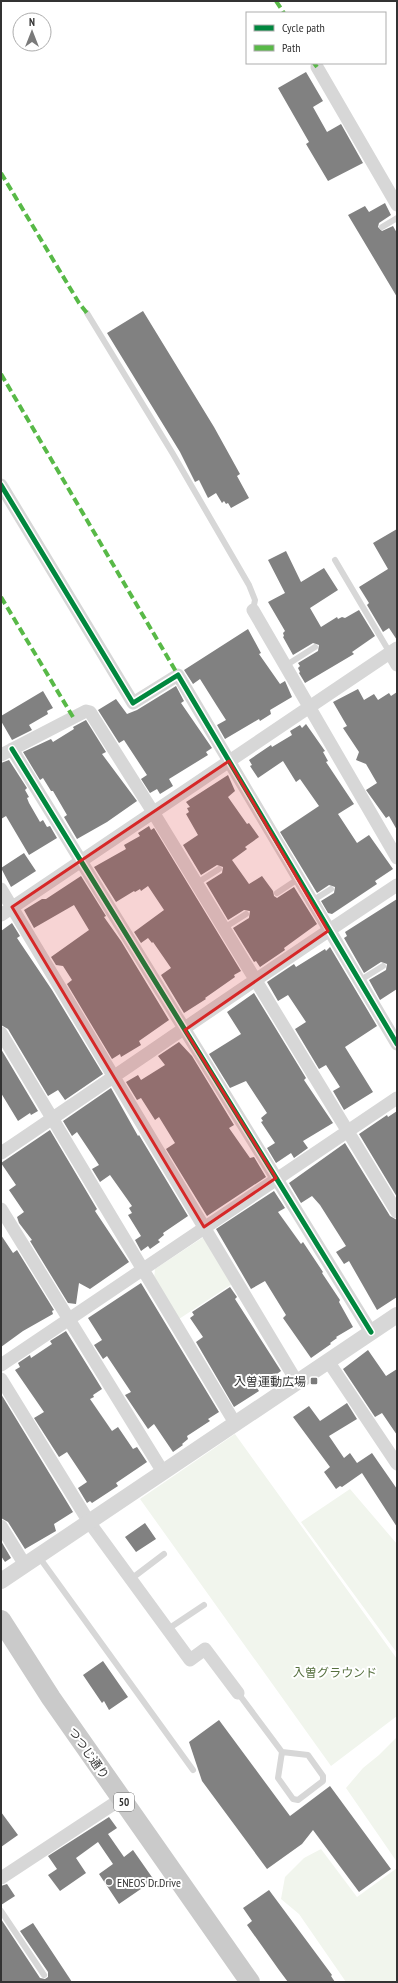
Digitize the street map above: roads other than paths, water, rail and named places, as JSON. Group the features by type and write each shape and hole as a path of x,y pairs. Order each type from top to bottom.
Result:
{"main road":[{"name":"つつじ通り","path":"1,1620 51,1698 250,1982"}],"street":[{"path":"317,67 397,205"},
{"path":"1,485 133,703 178,675 311,902 397,1044"},
{"path":"253,610 397,858"},
{"path":"6,911 394,650 397,665"},
{"path":"370,1332 81,861 7,752 88,711 154,812 397,1212"},
{"path":"2,1152 185,1030 255,979 397,885"},
{"path":"1,889 6,911 114,1077 297,1382"},
{"path":"1,1033 235,1422"},
{"path":"1,1365 144,1270 204,1227 347,1130 397,1098"},
{"path":"1,1209 163,1472"},
{"path":"1,1581 370,1332 396,1318"},
{"path":"328,1361 397,1464"},
{"path":"1,1379 89,1522 190,1660 205,1649 238,1693"},
{"path":"1,1526 25,1565"},
{"path":"1,1878 121,1799"}],"lane":[{"path":"382,227 397,218"},
{"path":"87,314 173,454 249,585 255,600 253,610"},
{"path":"335,560 394,650"},
{"path":"285,666 316,647"},
{"path":"197,883 219,869"},
{"path":"277,893 298,879"},
{"path":"311,902 331,889"},
{"path":"224,928 246,914"},
{"path":"359,981 383,966"},
{"path":"131,1579 164,1554"},
{"path":"39,1556 193,1770"},
{"path":"168,1629 204,1604"},
{"path":"238,1693 282,1752 278,1778 294,1799 298,1800 323,1781 323,1776 308,1755 282,1752"},
{"path":"1,1911 44,1975"}],"place":[{"name":"入曽運動広場","path":"314,1381"},
{"name":"ENEOS Dr.Drive","path":"109,1882"}],"park label":[{"name":"入曽グラウンド","path":"335,1672"}]}
